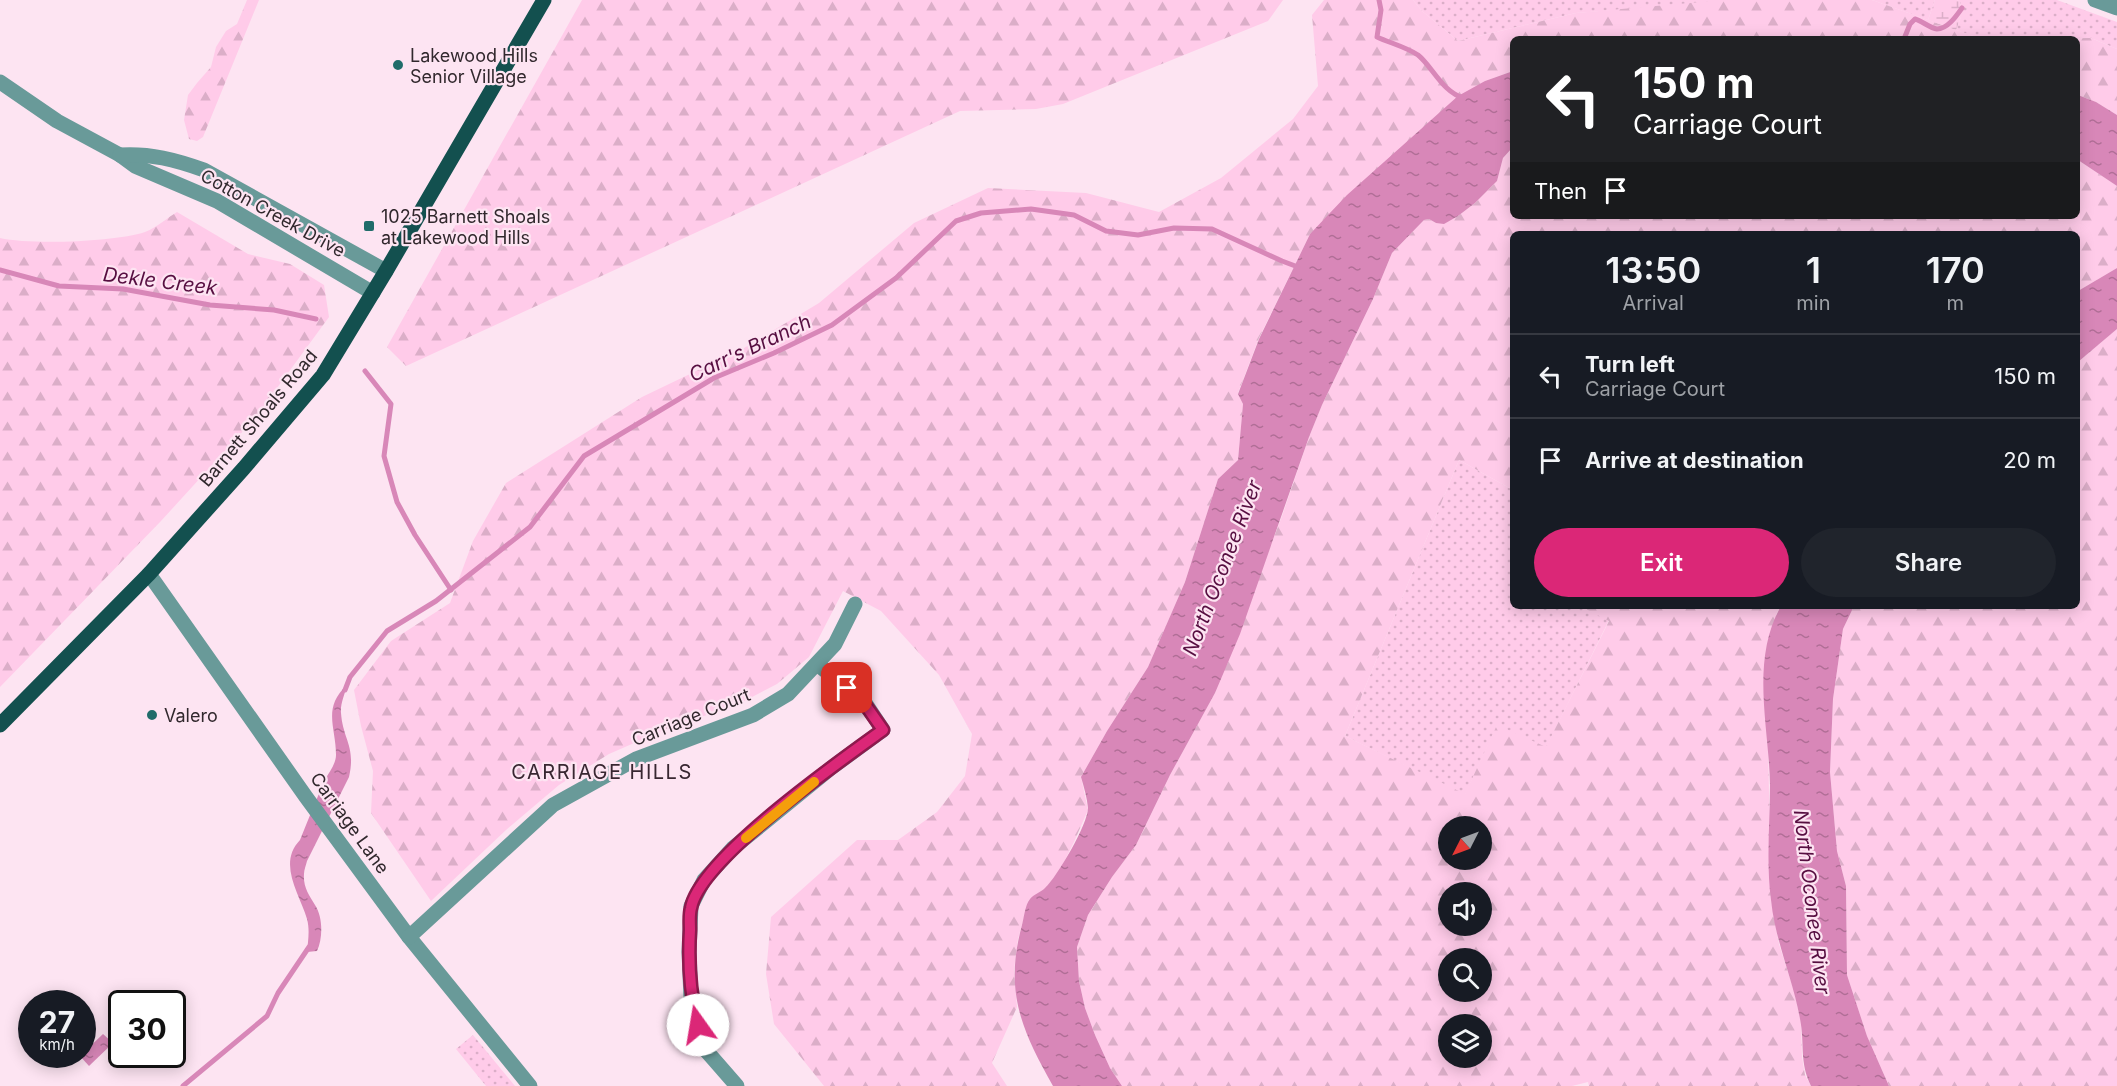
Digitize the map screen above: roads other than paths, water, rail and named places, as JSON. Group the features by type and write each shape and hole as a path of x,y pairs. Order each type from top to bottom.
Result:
{"main road":[{"name":"Barnett Shoals Road","path":"0,725 149,574 323,375 544,0"}],"street":[{"path":"2095,0 2117,8"},
{"name":"Cotton Creek Drive","path":"0,82 57,121 120,155 135,166 217,201 373,293"},
{"name":"Cotton Creek Drive","path":"120,155 139,154 173,160 204,170 386,271"},
{"name":"Carriage Lane","path":"149,574 306,797 409,937 530,1086"},
{"name":"Carriage Court","path":"409,937 553,805 636,759 753,716 788,694 835,644 855,604"},
{"path":"737,1086 703,1047 691,998 689,952 691,906 704,879 733,848 831,768 883,730 862,700 817,664"}],"water":[{"name":"North Oconee River","path":"1510,72 1510,150 1503,158 1497,181 1475,203 1444,224 1429,219 1424,220 1392,253 1309,437 1240,634 1215,693 1170,775 1136,845 1088,915 1077,947 1079,981 1085,1008 1095,1035 1110,1068 1122,1086 1053,1086 1024,1027 1015,990 1017,949 1026,908 1032,897 1050,882 1078,837 1088,808 1081,777 1148,667 1185,582 1218,479 1238,460 1243,404 1238,394 1259,339 1310,234 1347,195 1458,96 1485,81"},
{"path":"2080,96 2096,102 2117,115 2117,186 2080,161"},
{"path":"2117,268 2117,329 2080,360 2080,290"},
{"name":"North Oconee River","path":"1780,609 1853,609 1843,629 1833,699 1830,772 1837,851 1846,886 1847,975 1867,1036 1889,1086 1811,1086 1807,1077 1800,1019 1776,930 1771,900 1770,785 1764,671 1766,649"},
{"path":"347,685 341,713 350,750 351,766 349,777 305,869 305,887 320,915 321,928 317,951 307,952 308,923 292,879 290,859 335,762 333,710 339,693"},
{"path":"103,1034 108,1038 108,1048 96,1059 96,1041"}],"waterway":[{"path":"1379,0 1381,10 1377,37 1418,55 1450,91 1464,98"},
{"path":"1905,36 1910,24 1915,19 1937,29 1945,27 1962,8"},
{"name":"Carr's Branch","path":"345,690 350,677 387,631 436,601 530,527 584,456 714,378 832,325 896,278 956,221 981,213 1031,209 1074,215 1106,231 1138,235 1174,228 1212,229 1298,267"},
{"name":"Dekle Creek","path":"0,270 59,286 123,289 210,305 274,310 316,319"},
{"path":"365,371 391,404 384,456 397,502 415,535 451,590"},
{"name":"Carr's Branch","path":"183,1086 267,1016 278,993 309,947"}],"place":[{"name":"Lakewood Hills Senior Village","path":"398,65"},
{"name":"1025 Barnett Shoals at Lakewood Hills","path":"369,226"},
{"name":"Valero","path":"152,715"}],"district":[{"name":"CARRIAGE HILLS","path":"602,772"}]}
